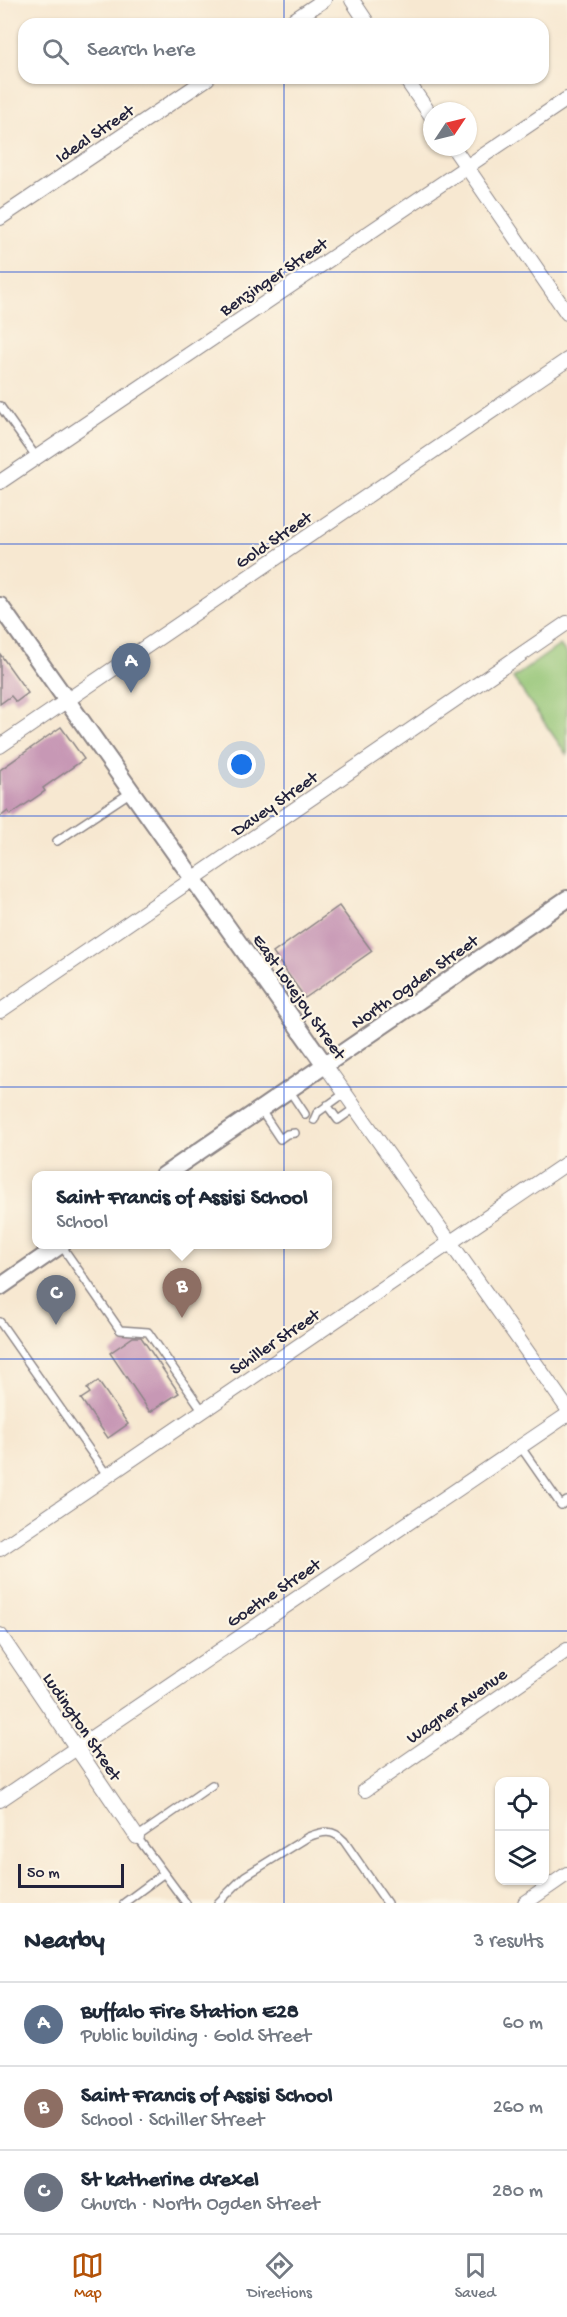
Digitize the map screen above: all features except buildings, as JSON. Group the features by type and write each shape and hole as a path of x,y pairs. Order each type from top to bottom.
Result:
{"street":[{"path":"297,18 324,0"},
{"path":"352,0 364,18"},
{"name":"Ideal Street","path":"0,218 199,84"},
{"path":"409,84 423,104"},
{"name":"Benzinger Street","path":"0,483 567,99"},
{"path":"459,156 567,313"},
{"name":"Gold Street","path":"0,746 567,360"},
{"name":"East Lovejoy Street","path":"0,606 567,1408"},
{"name":"Davey Street","path":"0,1011 567,623"},
{"name":"North Ogden Street","path":"170,1171 567,899"},
{"name":"Schiller Street","path":"0,1549 567,1163"},
{"path":"0,1287 55,1249"},
{"name":"Goethe Street","path":"0,1800 567,1415"},
{"name":"Ludington Street","path":"0,1635 137,1837"},
{"name":"Wagner Avenue","path":"365,1790 567,1650"},
{"path":"525,1903 567,1874"}],"lane":[{"path":"0,406 37,458"},
{"path":"57,841 131,792"},
{"path":"289,1090 311,1115 345,1093"},
{"path":"327,1105 338,1120 355,1108"},
{"path":"260,1109 280,1139 290,1131"},
{"path":"64,1249 120,1330 148,1332 204,1411"},
{"path":"0,1322 107,1475"},
{"path":"520,1446 561,1505 567,1502"},
{"path":"183,1902 137,1837 212,1785"},
{"path":"218,1903 245,1876 308,1837 330,1832 338,1834 345,1841 387,1903"},
{"path":"124,1903 163,1874"}],"green space":[{"path":"560,645 567,654 567,755 513,678"}],"place":[{"name":"Buffalo Fire Station E28","path":"131,693"},
{"name":"Saint Francis of Assisi School","path":"182,1318"},
{"name":"St katherine drexel","path":"56,1325"}]}
